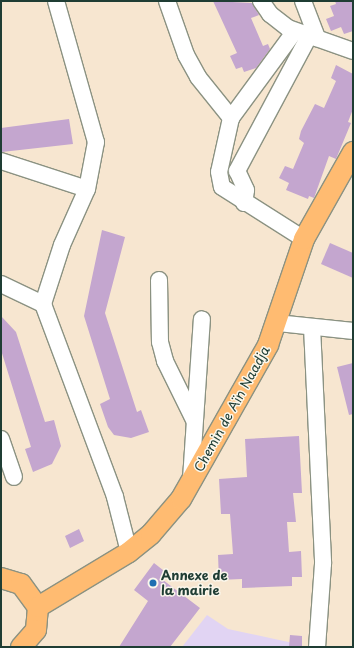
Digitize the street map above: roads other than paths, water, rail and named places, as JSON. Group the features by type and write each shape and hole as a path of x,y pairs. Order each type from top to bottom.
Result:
{"main road":[{"name":"Chemin de Aïn Naadja","path":"38,607 129,552 151,534 191,481 268,345 277,323 304,240 353,152"},
{"path":"5,577 29,590 38,607 36,630 21,647"}],"street":[{"path":"56,1 96,142 87,188 62,246 43,304 115,498 129,552"},
{"path":"167,1 186,55 198,78 231,118"},
{"path":"262,1 270,14 307,35 353,51"},
{"path":"244,204 246,190 237,171 307,35 303,1"},
{"path":"304,240 244,204 222,187 220,172 231,118 307,35"},
{"path":"1,161 87,188"},
{"path":"159,280 160,342 165,361 195,422"},
{"path":"1,284 43,304"},
{"path":"191,481 202,319"},
{"path":"277,323 353,331"},
{"path":"312,327 323,564 317,647"},
{"path":"1,439 14,477"}],"place":[{"name":"Annexe de la mairie","path":"153,583"}]}
